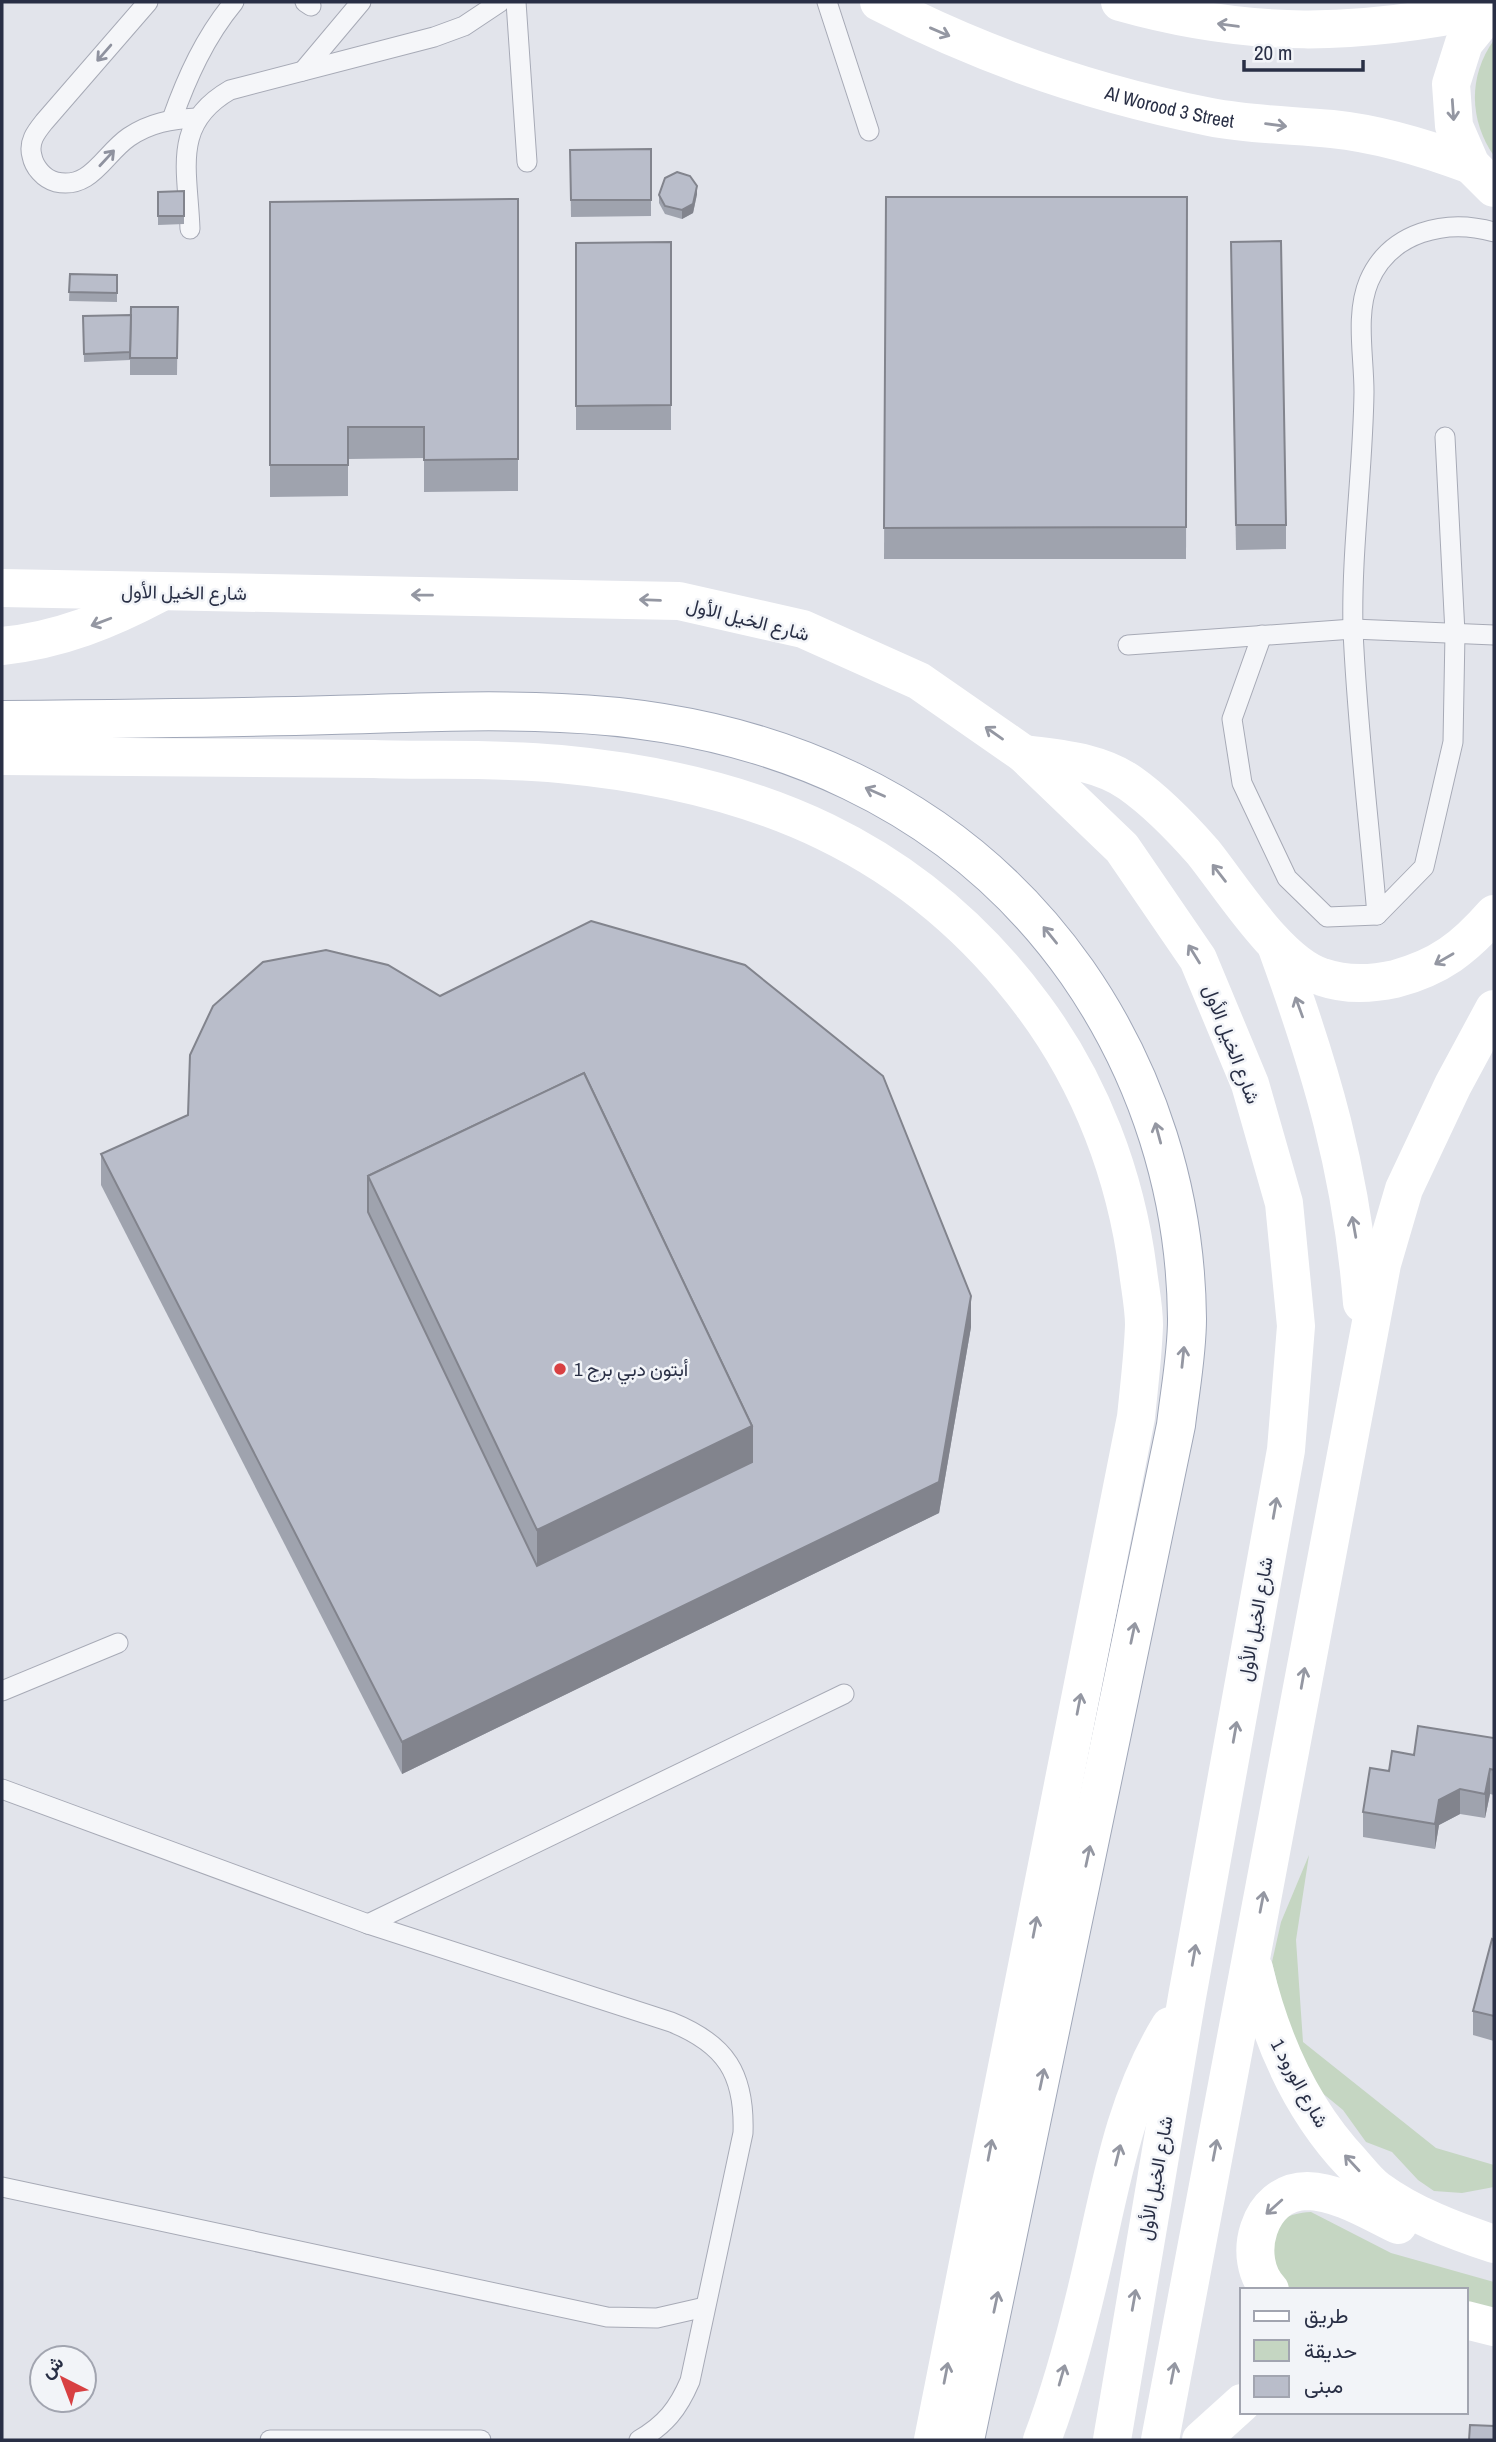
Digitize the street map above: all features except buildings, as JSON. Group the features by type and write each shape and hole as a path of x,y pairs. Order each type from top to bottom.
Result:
{"main road":[{"name":"Al Worood 3 Street","path":"879,2 999,57 1145,102 1213,117 1381,137 1427,148 1483,176"},
{"path":"1120,2 1174,17 1269,30 1343,31 1417,23 1492,7"},
{"path":"1483,176 1454,126 1451,84 1464,43 1492,7"},
{"name":"شارع الخيل الأول","path":"2,588 551,596 679,601 803,629 919,681 1024,754 1122,848 1198,959 1250,1084 1284,1203 1296,1326 1286,1450 1187,1997 1112,2440"},
{"path":"2,646 64,636 111,618 162,592"},
{"path":"2,720 564,713 679,726 792,754 887,797 974,857 1048,931 1109,1017 1153,1113 1179,1215 1187,1320 1176,1425 965,2440"},
{"path":"1024,754 1082,761 1128,782 1167,814 1202,851 1277,947 1321,977 1372,984 1421,972 1465,947 1494,914"},
{"path":"2,756 187,756 559,763 662,778 763,803 852,842 932,898 1003,965 1060,1043 1104,1131 1132,1224 1144,1321 1136,1418 933,2440"},
{"path":"1277,947 1312,1045 1339,1142 1357,1243 1365,1344"},
{"path":"1160,2440 1382,1264 1404,1189 1453,1085 1494,1009"},
{"name":"شارع الورود 1","path":"1251,1957 1264,2010 1283,2060 1308,2107 1339,2150 1376,2189 1428,2218 1494,2244"},
{"path":"1042,2440 1085,2291 1124,2131 1150,2062 1187,1997"},
{"path":"1268,2288 1255,2261 1255,2237 1264,2216 1281,2200 1303,2191 1325,2193 1348,2200 1455,2250 1494,2262"},
{"path":"1468,2320 1494,2327"},
{"path":"1468,2337 1494,2338"},
{"path":"1201,2440 1222,2417 1240,2404"}],"lane":[{"path":"148,2 33,136 31,154 38,170 50,181 68,185 84,181 128,138 149,126 172,119 196,118"},
{"path":"172,119 187,78 207,40 234,2"},
{"path":"303,71 361,2"},
{"path":"190,229 187,139 196,118 210,101 230,90 434,37 464,26 500,2"},
{"path":"516,2 527,162"},
{"path":"827,2 869,131"},
{"path":"1377,915 1353,629 1364,391 1362,311 1368,282 1383,257 1405,239 1432,228 1462,227 1494,232"},
{"path":"1262,635 1232,719 1242,783 1287,878 1327,917 1377,915 1424,867 1452,742 1455,633 1445,437"},
{"path":"1128,645 1353,629 1494,635"},
{"path":"2,1691 118,1643"},
{"path":"368,1924 844,1694"},
{"path":"2,1789 368,1924 671,2022 697,2033 720,2051 736,2076 744,2104 743,2133 690,2381 679,2406 661,2427 639,2440"},
{"path":"2,2187 607,2317 657,2319 705,2307"},
{"path":"270,2440 481,2440"}],"green space":[{"path":"1494,40 1494,156 1480,128 1475,98 1480,68"},
{"path":"1309,1855 1296,1940 1303,2042 1436,2148 1494,2165 1494,2187 1462,2193 1434,2191 1418,2180 1392,2152 1366,2142 1343,2110 1315,2087 1296,2064 1272,1962 1281,1922"},
{"path":"1311,2212 1391,2253 1494,2282 1494,2313 1468,2306 1468,2288 1280,2288 1261,2252 1279,2223 1300,2213"}],"place":[{"name":"أبتون دبي برج 1","path":"560,1369"}]}
